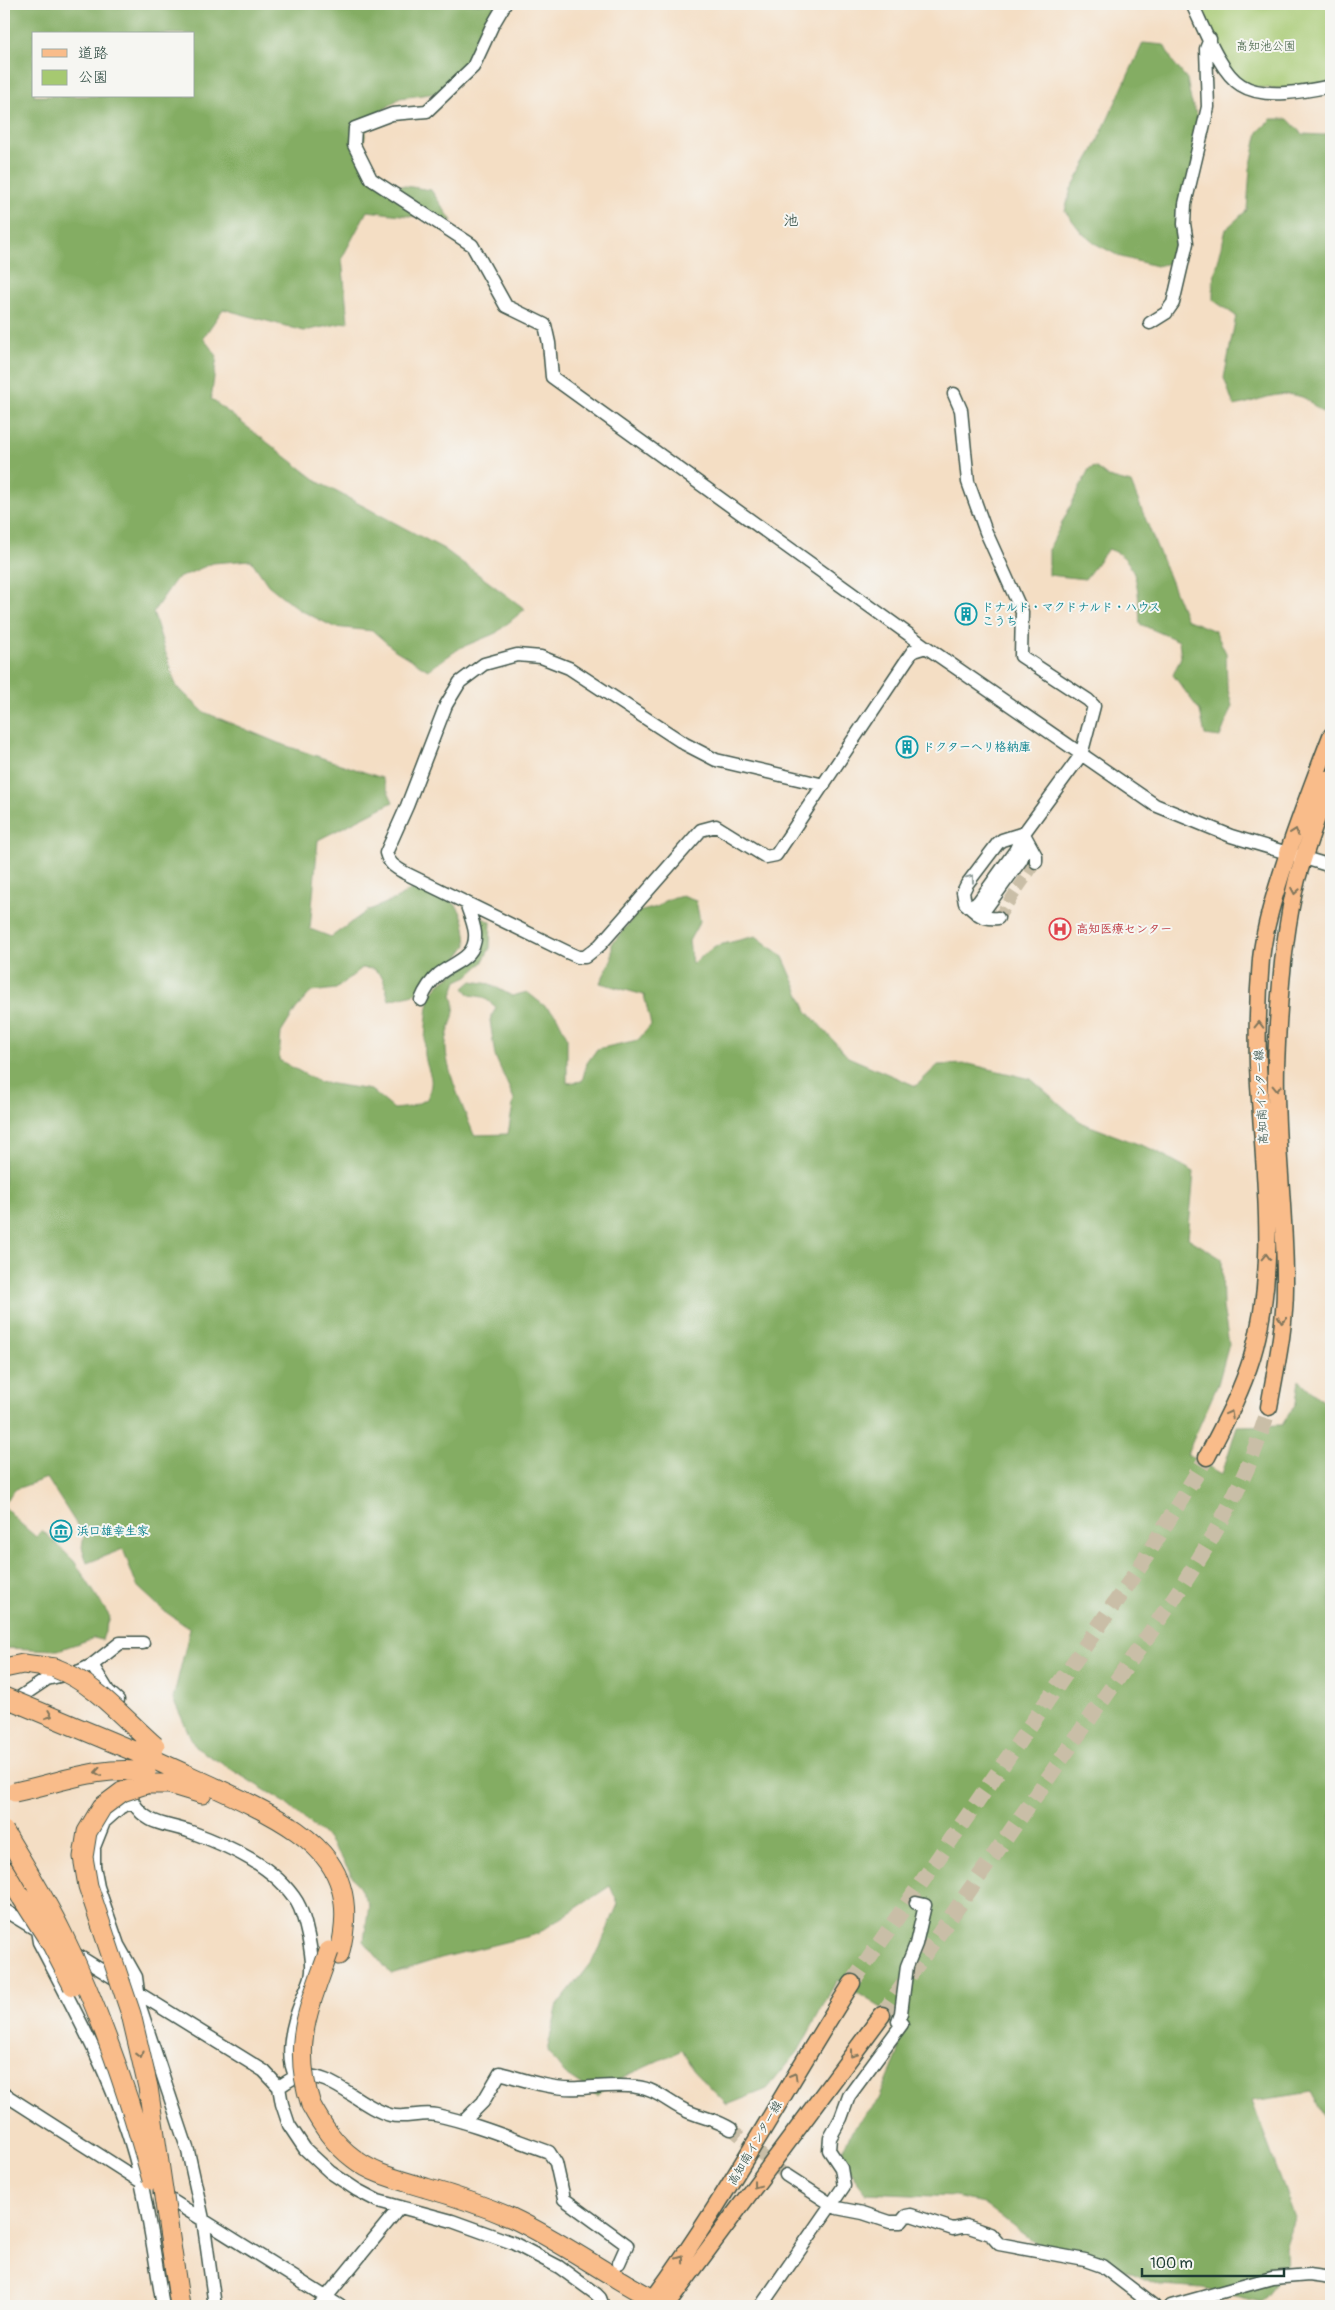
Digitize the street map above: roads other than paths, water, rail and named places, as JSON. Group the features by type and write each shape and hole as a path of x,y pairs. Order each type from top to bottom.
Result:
{"highway":[{"path":"4,1668 23,1664 39,1665 66,1672 90,1688 151,1766 169,1784 208,1796 281,1833 311,1857 324,1876 332,1900 334,1953"},
{"path":"4,1697 151,1766 234,1796 300,1832 316,1846 329,1862 340,1886 344,1900 345,1927 334,1953 314,2038 316,2103 341,2133 370,2157 395,2167 468,2189 514,2209 610,2265 658,2304"},
{"path":"9,1793 98,1772 151,1766"},
{"path":"151,1766 102,1807 87,1832 83,1857 88,1886 130,2014 148,2086 180,2306"},
{"path":"4,1831 62,1933 109,2042 121,2097"},
{"path":"4,1870 52,1944 121,2097 156,2192 167,2245 176,2306"}],"main road":[{"name":"高知南インター線","path":"1207,1457 1236,1403 1252,1357 1265,1283 1267,1218 1258,1064 1259,996 1267,923 1296,855 1331,736"},
{"name":"高知南インター線","path":"1268,1407 1280,1346 1285,1287 1276,1068 1280,998 1289,925 1297,880 1296,855 1309,838 1331,778"},
{"name":"高知南インター線","path":"658,2304 720,2203 800,2065 852,1983"},
{"name":"高知南インター線","path":"658,2304 882,2015"}],"street":[{"path":"505,4 492,26 473,68 427,111 392,114 355,128 354,146 371,179 472,245 506,306 545,325 550,343 552,377 926,647 1155,805 1207,828 1331,866"},
{"path":"1192,4 1232,77 1240,85 1250,89 1298,93 1331,86"},
{"path":"1150,323 1166,312 1173,303 1187,243 1184,224 1185,204 1208,107 1206,48 1210,39"},
{"path":"954,394 961,410 968,482 986,532 1022,612 1021,656 1088,700 1094,706 1081,754 1024,833 1024,852 1021,860 986,908 972,910"},
{"path":"824,784 716,760 685,744 569,668 554,661 530,655 517,655 484,664 464,678 446,705 407,806 386,853 393,866 569,953 578,957 586,957 600,945 701,830 716,826 766,857 771,857 779,852 824,784 906,660 913,651 926,647"},
{"path":"1024,833 1036,856 1036,862"},
{"path":"998,918 987,919 972,910 965,903 963,892 967,884 1002,840 1024,833"},
{"path":"421,1000 425,990 439,974 459,963 473,948 475,931 466,903"},
{"path":"4,1708 47,1679 80,1671 92,1665 120,1643 143,1643"},
{"path":"92,1665 108,1691 137,1717 142,1731 141,1741 131,1763 129,1785 133,1802 137,1809 150,1821 193,1833 262,1866 290,1891 303,1912 311,1952 312,1973 297,2012 292,2037 290,2058 292,2070 296,2077"},
{"path":"133,1802 121,1807 104,1822 94,1848 94,1866 98,1887 118,1945 136,1977 140,2007 188,2150 203,2219 215,2306"},
{"path":"761,2306 844,2186 842,2168 829,2150 830,2138 841,2118 849,2096 902,2024 898,2021 902,2013 907,1966 916,1944 925,1905 916,1903"},
{"path":"4,1910 264,2071 279,2087 282,2104 290,2125 305,2149 317,2161 368,2196 400,2207 452,2220 514,2243 559,2267 596,2294 603,2306"},
{"path":"37,1930 40,1942 121,2097 140,2181 163,2306"},
{"path":"463,2122 483,2102 500,2072 538,2084 578,2089 616,2084 640,2087 656,2093 688,2112 719,2121 731,2129"},
{"path":"279,2087 296,2077 317,2078 343,2088 367,2106 392,2116 434,2114 463,2122 549,2152 556,2163 564,2199 627,2244 619,2263"},
{"path":"121,2097 167,2086"},
{"path":"4,2094 203,2219 322,2302 340,2306"},
{"path":"786,2175 838,2208 863,2213 890,2222 901,2222 906,2216 911,2214 953,2229 966,2226 990,2234 999,2244 1085,2260 1102,2266 1154,2306"},
{"path":"322,2302 400,2207"},
{"path":"1171,2306 1272,2278 1309,2275 1331,2278"},
{"path":"596,2294 606,2280"}],"tunnel":[{"path":"998,918 1036,862"},
{"path":"882,2015 1146,1639 1195,1566 1238,1489 1255,1449 1269,1407"},
{"path":"852,1983 1141,1565 1207,1457"},
{"path":"731,2129 786,2175"}],"place":[{"name":"ドナルド・マクドナルド・ハウス こうち","path":"966,614"},
{"name":"ドクターヘリ格納庫","path":"907,747"},
{"name":"高知医療センター","path":"1060,929"},
{"name":"浜口雄幸生家","path":"61,1531"}],"district":[{"name":"池","path":"791,220"}],"park label":[{"name":"高知池公園","path":"1266,46"}]}
